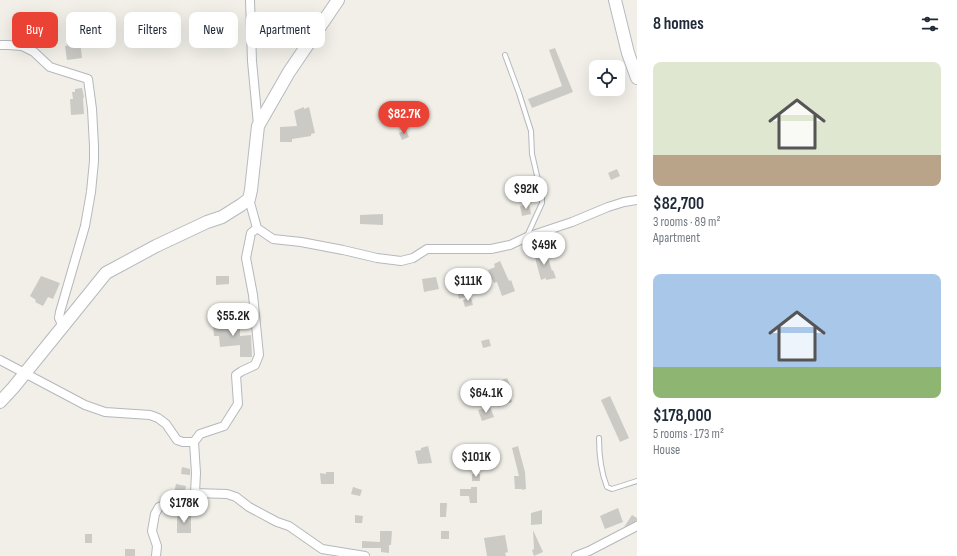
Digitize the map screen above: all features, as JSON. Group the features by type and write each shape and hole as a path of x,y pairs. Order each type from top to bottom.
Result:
{"street":[{"path":"250,0 252,61 258,126 249,199 257,228 273,239 301,242 377,258 401,261 413,258 426,249 491,249 510,245 527,237 572,222 614,205 637,200"},
{"path":"258,126 293,66 338,0"},
{"path":"615,0 628,53 637,78"},
{"path":"0,45 22,46 34,52 50,67 88,79 92,108 94,146 92,187 85,226 60,312 59,318 63,327"},
{"path":"0,402 106,273 156,246 207,222 222,217 249,199"},
{"path":"156,556 157,546 152,531 155,514 159,507 165,505 178,505 187,501 195,493 196,473 194,442 200,434 224,426 238,404 236,375 255,365 259,355 253,295 246,258 251,233 257,228"},
{"path":"0,360 85,405 106,412 150,414 166,424 177,440 183,442 194,442"},
{"path":"195,493 227,494 236,497 249,507 277,522 288,526 322,550 365,556"},
{"path":"576,556 589,551 637,526"}],"lane":[{"path":"504,55 519,93 531,131 532,154 542,197 542,203 527,237"},
{"path":"599,438 599,452 607,487 612,489 637,481"}],"building":[{"path":"65,46 66,48 81,48 82,58 67,60"},
{"path":"555,48 573,92 532,108 528,99 562,86 549,50"},
{"path":"82,88 84,97 84,114 71,115 70,99 73,99 72,92 75,92 75,89"},
{"path":"304,107 304,109 309,107 315,133 311,134 311,136 292,139 292,142 280,142 280,127 297,126 294,111"},
{"path":"406,130 409,137 402,140 399,133"},
{"path":"617,169 620,176 611,180 608,173"},
{"path":"529,204 531,214 522,216 520,206"},
{"path":"383,214 383,225 360,224 360,215"},
{"path":"546,251 552,271 553,270 556,278 546,280 546,278 541,280 534,254"},
{"path":"500,261 509,281 511,280 515,291 502,296 497,282 494,283 488,270 495,267 494,264"},
{"path":"41,276 60,283 53,299 48,297 43,306 35,302 36,300 30,296"},
{"path":"216,276 229,276 229,284 216,285"},
{"path":"436,277 439,289 424,292 422,279"},
{"path":"465,289 468,296 459,299 457,291"},
{"path":"471,298 473,305 465,307 463,300"},
{"path":"232,320 240,320 240,336 251,335 252,357 240,357 240,345 220,347 219,336 214,336 213,324 232,322"},
{"path":"489,339 491,346 483,348 481,341"},
{"path":"507,378 510,385 507,386 512,402 498,407 496,400 499,399 493,383"},
{"path":"610,396 629,438 620,442 601,400"},
{"path":"490,407 494,417 482,421 478,410"},
{"path":"428,446 432,463 418,464 415,451 421,450 421,448"},
{"path":"518,446 525,472 526,489 522,490 515,489 514,476 519,476 512,448"},
{"path":"182,467 190,469 190,475 181,474"},
{"path":"326,472 334,472 334,484 321,484 320,473 326,474"},
{"path":"472,474 480,474 480,481 472,481"},
{"path":"176,484 186,486 184,496 174,493"},
{"path":"353,487 362,490 360,496 351,494"},
{"path":"471,487 477,487 477,503 470,503 469,496 460,496 460,489 471,489"},
{"path":"440,503 447,503 446,517 440,517"},
{"path":"618,508 623,522 605,529 600,516"},
{"path":"542,510 542,524 531,525 531,513"},
{"path":"180,514 191,514 191,533 177,533 177,517 180,516"},
{"path":"355,515 363,516 362,523 355,523"},
{"path":"632,515 637,518 637,521 624,527"},
{"path":"533,530 543,552 534,556 532,550 534,549"},
{"path":"380,531 392,531 389,553 381,552 381,548 362,548 362,541 380,542"},
{"path":"441,531 449,531 449,539 441,539"},
{"path":"85,534 92,534 92,543 85,543"},
{"path":"505,535 508,552 505,553 506,556 487,556 484,538"},
{"path":"125,549 135,549 135,556 125,556"}]}
